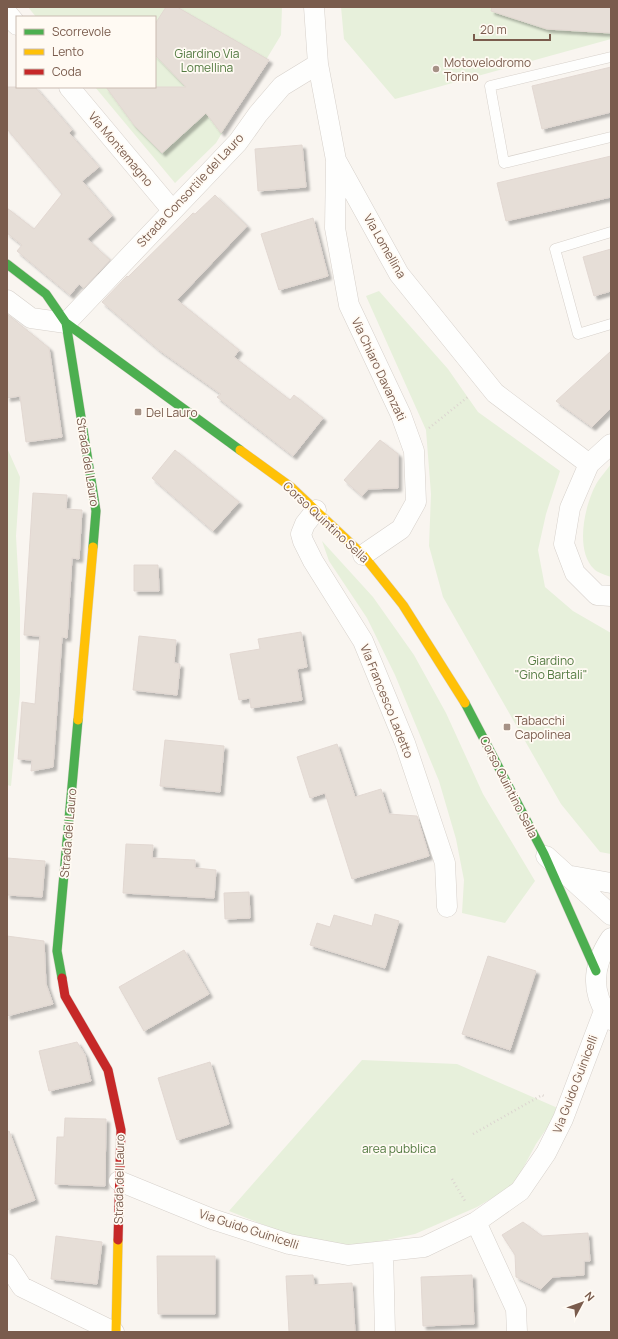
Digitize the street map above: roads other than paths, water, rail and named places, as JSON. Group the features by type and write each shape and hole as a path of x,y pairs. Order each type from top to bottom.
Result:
{"street":[{"name":"Via Lomellina","path":"314,7 318,64 336,160 398,274 495,393 589,464"},
{"path":"7,13 16,24"},
{"name":"Strada Consortile del Lauro","path":"66,323 238,142 258,114 282,86 318,64"},
{"name":"Via Montemagno","path":"70,88 172,210"},
{"name":"Via Chiaro Davanzati","path":"336,160 336,228 349,305 401,415 414,451 416,502 401,529 363,555"},
{"name":"Corso Quintino Sella","path":"7,264 46,294 66,323 291,487 363,555 403,605 460,693 544,854 596,971"},
{"name":"Corso Quintino Sella","path":"7,300 31,318 66,323"},
{"name":"Strada del Lauro","path":"7,1264 22,1287 115,1332 121,1130 108,1070 65,996 57,951 96,511 66,323"},
{"path":"611,444 589,464 570,508 564,544 575,574 597,595 611,596"},
{"name":"Via Francesco Ladetto","path":"316,510 305,524 301,534 303,541 313,561 364,641 405,743 445,863 447,907"},
{"path":"544,854 565,875 611,915"},
{"path":"565,875 611,883"},
{"path":"607,1016 596,992 596,971 601,953 611,938"},
{"name":"Via Guido Guinicelli","path":"119,1181 212,1219 289,1244 348,1256 424,1247 476,1222 520,1191 546,1154 568,1108 607,1016"},
{"path":"476,1222 516,1309 517,1332"},
{"path":"383,1252 385,1332"}],"lane":[{"path":"611,57 490,86 504,163 611,137"},
{"path":"611,232 555,249 578,334 611,324"}],"place":[{"name":"Motovelodromo Torino","path":"436,69"},
{"name":"Del Lauro","path":"138,412"},
{"name":"Tabacchi Capolinea","path":"507,727"}],"park label":[{"name":"Giardino Via Lomellina","path":"207,60"},
{"name":"Giardino \"Gino Bartali\"","path":"551,667"},
{"name":"area pubblica","path":"399,1148"}]}
